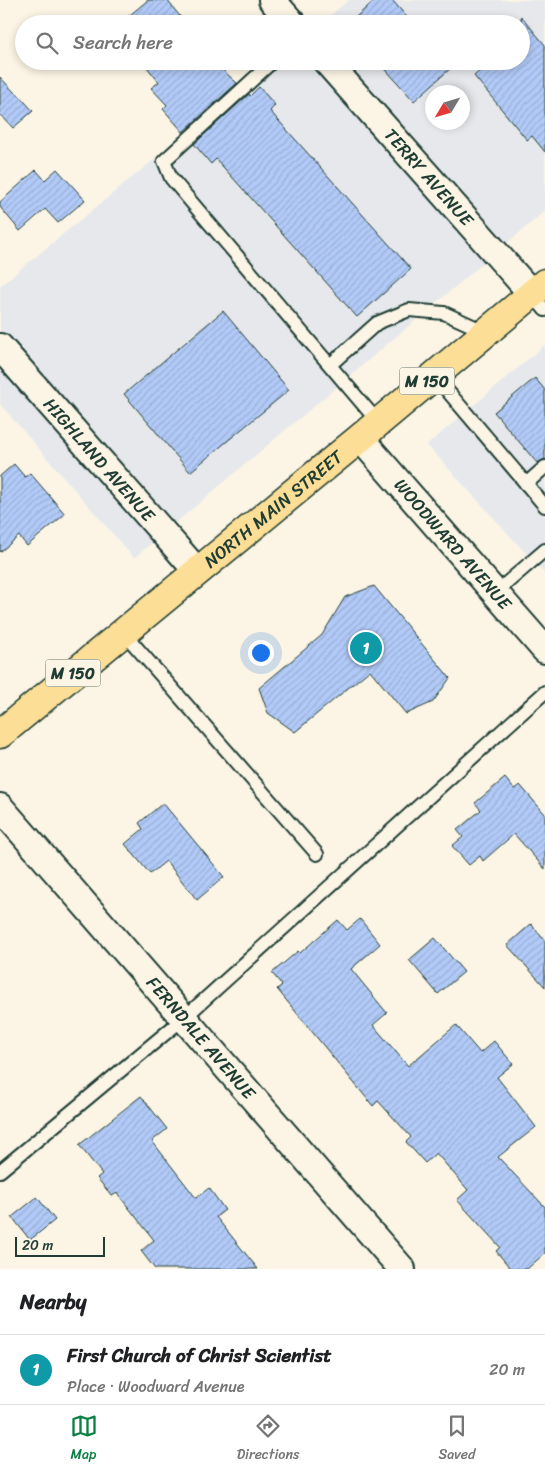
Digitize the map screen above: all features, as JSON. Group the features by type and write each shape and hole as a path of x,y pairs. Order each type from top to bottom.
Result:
{"main road":[{"name":"NORTH MAIN STREET","path":"0,734 486,332 541,296"}],"street":[{"path":"272,0 285,15"},
{"name":"TERRY AVENUE","path":"334,70 541,296"},
{"name":"HIGHLAND AVENUE","path":"0,347 197,571"},
{"name":"WOODWARD AVENUE","path":"369,430 495,592 543,646"},
{"name":"FERNDALE AVENUE","path":"0,808 184,1018 277,1128 402,1269"}],"lane":[{"path":"263,70 164,161 170,178 330,365 369,430"},
{"path":"330,365 376,323 408,310 444,313 486,332"},
{"path":"434,375 545,506"},
{"path":"526,484 545,467"},
{"path":"495,592 545,550"},
{"path":"123,632 317,854"},
{"path":"0,1171 184,1018 545,692"}],"shaded area":[{"path":"349,0 545,0 545,211 134,558 0,404 0,286 263,70 530,70 530,15 331,15"},
{"path":"545,345 545,574 427,445"}],"building":[{"path":"148,0 167,0 179,15 130,15"},
{"path":"375,0 392,0 405,15 358,15"},
{"path":"530,27 545,45 545,152 532,136 527,140 474,76 481,70 530,70"},
{"path":"149,70 223,70 237,83 183,132 163,109 167,105 151,88 159,82"},
{"path":"386,70 449,70 432,85 425,85 425,91 414,101"},
{"path":"0,77 33,111 13,128 0,114"},
{"path":"259,87 275,105 270,111 411,269 357,317 216,159 211,164 194,144"},
{"path":"57,169 85,200 58,223 45,209 20,231 0,207 0,202 36,170 45,180"},
{"path":"223,311 289,390 190,472 124,394"},
{"path":"535,378 545,390 545,459 537,463 494,412"},
{"path":"14,464 25,477 30,473 65,514 27,546 19,536 0,552 0,476"},
{"path":"374,586 450,678 433,702 406,714 370,670 295,732 268,713 259,688 322,635 345,597"},
{"path":"505,778 514,789 520,785 545,814 545,869 514,834 483,861 480,856 469,865 452,846 463,837 457,830 481,810 475,803"},
{"path":"163,803 224,877 197,900 166,861 150,874 125,844 143,829 139,823"},
{"path":"360,919 380,944 351,969 387,1013 373,1025 408,1066 456,1025 480,1053 494,1041 513,1064 497,1077 536,1127 498,1157 545,1207 545,1253 527,1269 511,1269 496,1251 500,1247 457,1200 468,1190 436,1153 425,1163 406,1142 411,1137 378,1101 373,1106 277,989 282,985 272,973 298,951 300,953 338,920 347,930"},
{"path":"531,924 545,941 545,987 507,945"},
{"path":"435,938 464,972 438,994 409,960"},
{"path":"141,1096 167,1129 152,1141 196,1198 209,1188 225,1210 216,1217 258,1269 155,1269 141,1251 154,1240 117,1193 112,1196 97,1178 102,1174 79,1145"},
{"path":"37,1197 55,1220 30,1240 12,1217"}],"place":[{"name":"First Church of Christ Scientist","path":"366,648"}]}
